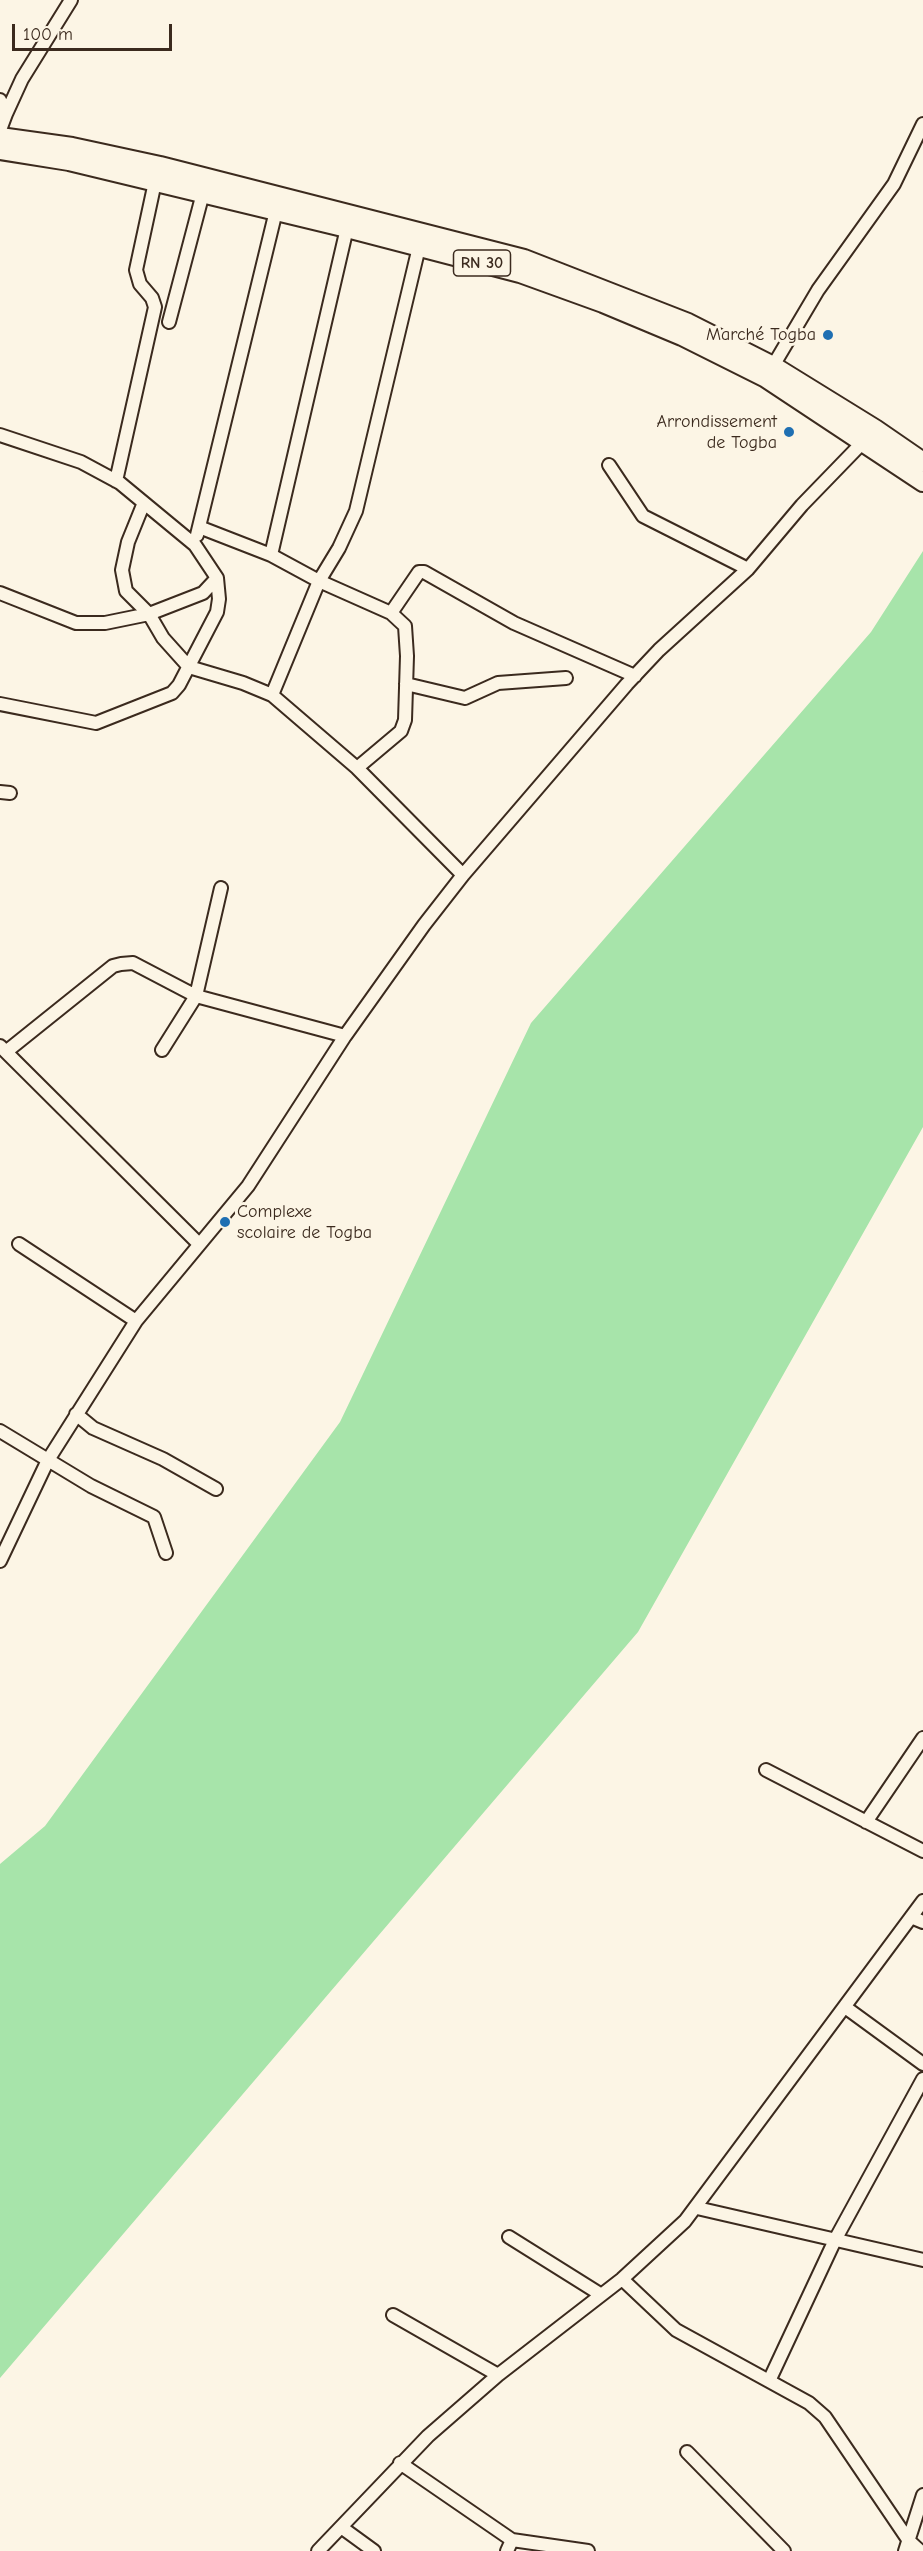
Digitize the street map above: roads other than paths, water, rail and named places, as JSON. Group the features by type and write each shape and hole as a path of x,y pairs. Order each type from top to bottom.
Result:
{"main road":[{"name":"RN 30","path":"0,137 72,147 160,166 524,260 608,289 688,322 769,372 875,429 923,462"},
{"name":"RN 30","path":"0,150 69,161 347,228 520,273 603,303 769,372 923,482"}],"street":[{"path":"0,130 22,79 71,0"},
{"path":"0,100 6,114"},
{"path":"769,372 818,290 894,184 923,124"},
{"path":"116,481 155,307 152,298 140,284 136,270 155,182"},
{"path":"169,322 203,193"},
{"path":"195,545 276,211"},
{"path":"271,555 347,228"},
{"path":"272,695 319,581 339,548 356,511 419,247"},
{"path":"0,435 81,462 116,481 195,545 217,578 219,599 217,612 189,667 172,693 96,723 0,704"},
{"path":"0,1561 48,1460 136,1321 248,1186 345,1036 463,875 659,650 748,569 802,505 864,441"},
{"path":"609,465 643,516 748,569"},
{"path":"143,505 128,542 122,570 126,591 149,614 163,638 189,667 243,683 272,695 357,768 463,875"},
{"path":"199,528 271,555 319,581 391,613 405,626 405,720 401,730 357,768"},
{"path":"391,613 419,572 424,572 514,622 635,676"},
{"path":"0,593 76,623 105,623 149,614 203,593 217,578"},
{"path":"406,684 465,698 498,683 566,678"},
{"path":"162,1050 196,996 221,888"},
{"path":"199,1244 4,1049 113,966 133,963 196,996 345,1036"},
{"path":"19,1244 136,1321"},
{"path":"76,1414 93,1428 163,1459 216,1489"},
{"path":"0,1431 91,1486 154,1517 166,1553"},
{"path":"866,1822 923,1738"},
{"path":"766,1770 923,1851"},
{"path":"318,2551 400,2463 498,2375 622,2279 672,2235 697,2208 845,2007 917,1920 923,1901"},
{"path":"845,2007 923,2064"},
{"path":"769,2381 835,2240 923,2079"},
{"path":"697,2208 923,2260"},
{"path":"509,2237 600,2294"},
{"path":"622,2279 676,2330 809,2403 825,2417 907,2546 920,2551"},
{"path":"393,2314 498,2375"},
{"path":"687,2452 784,2551"},
{"path":"400,2463 510,2545 588,2551"},
{"path":"907,2546 923,2495"},
{"path":"340,2527 374,2551"}],"place":[{"name":"Marché Togba","path":"828,335"},
{"name":"Arrondissement de Togba","path":"789,432"},
{"name":"Complexe scolaire de Togba","path":"225,1222"}]}
